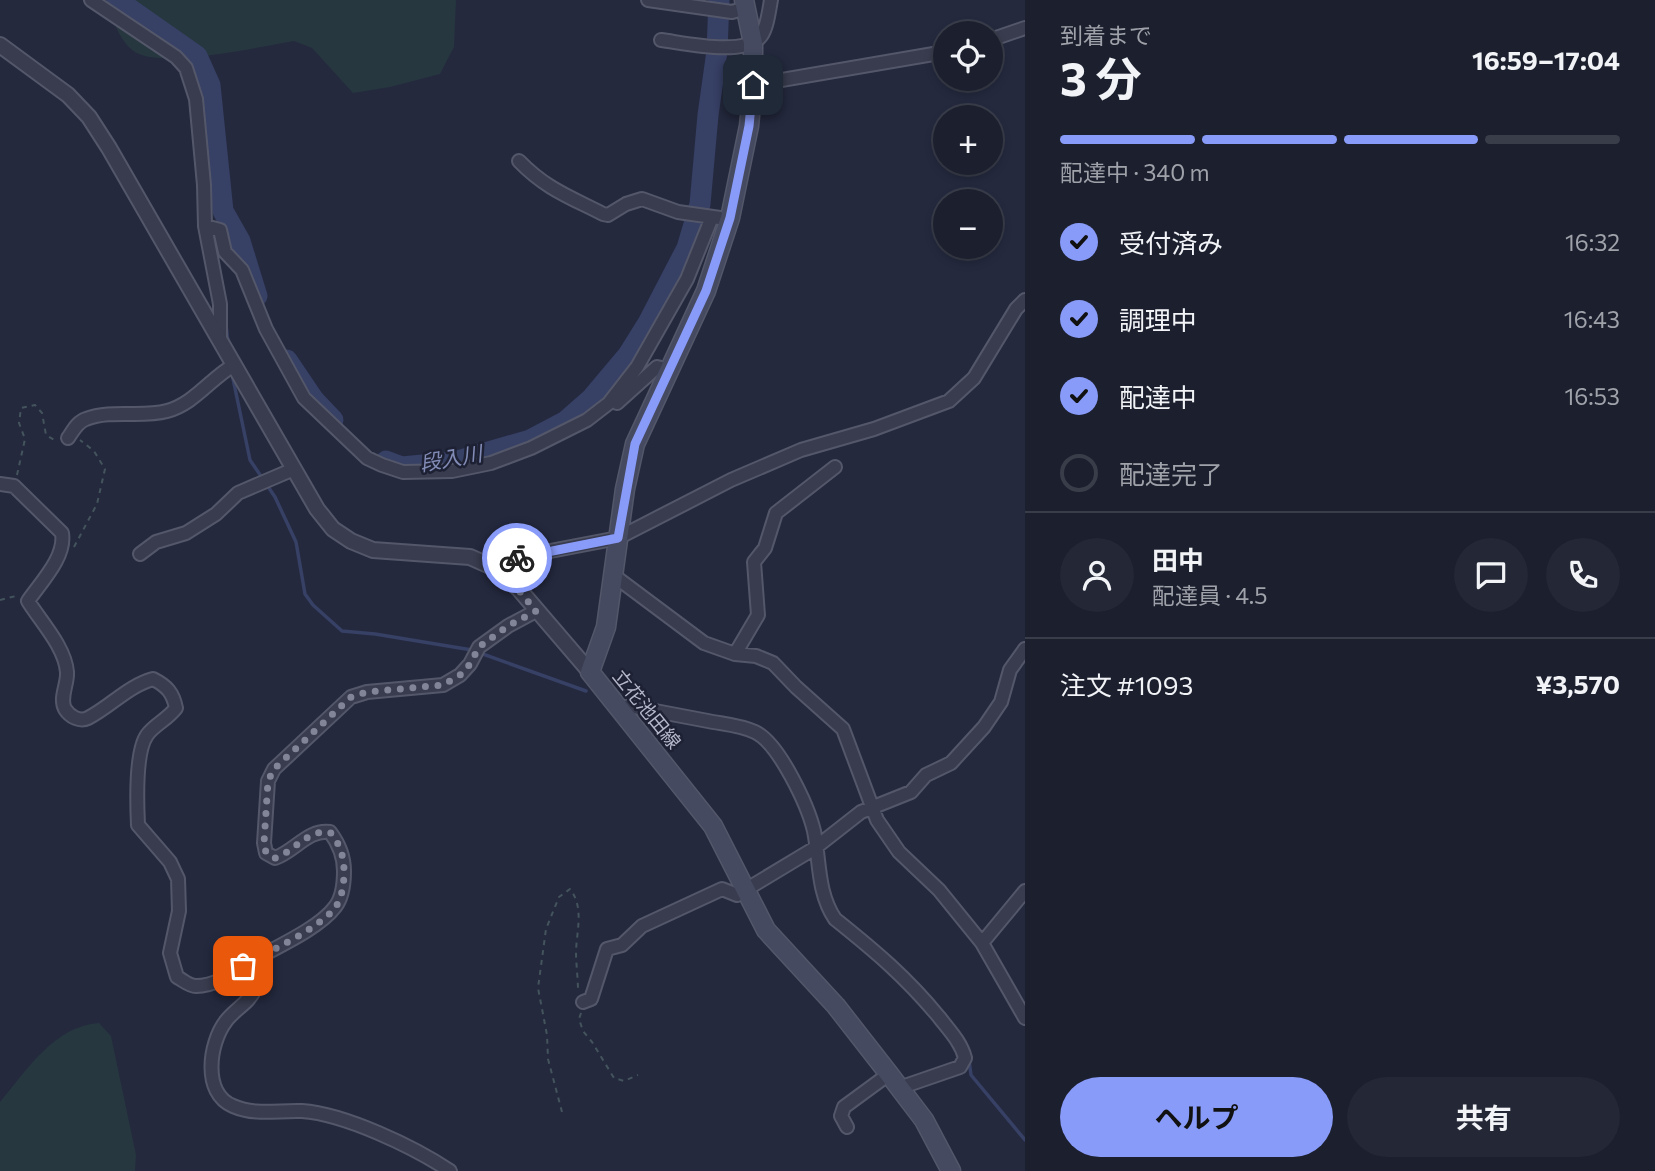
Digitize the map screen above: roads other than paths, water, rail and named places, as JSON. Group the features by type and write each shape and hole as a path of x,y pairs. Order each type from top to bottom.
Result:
{"main road":[{"name":"立花池田線","path":"745,4 753,43 749,126 721,218 706,291 635,444 606,627 590,672 713,826 766,930 836,1006 924,1120 951,1171"}],"street":[{"path":"91,0 176,57 186,68 196,99 205,226 220,304 220,340"},
{"path":"648,0 732,12 745,4"},
{"path":"661,40 739,48 753,43 762,35 771,0"},
{"path":"1003,36 1025,28"},
{"path":"0,45 68,95 89,117 317,509 333,529 351,541 380,551 470,557 497,569 517,588 590,672"},
{"path":"753,85 933,54"},
{"path":"205,226 220,230 225,252 242,270 266,329 304,398 367,458 403,471 452,471 491,463 553,438 587,420 609,403 636,367 721,218 678,212 642,200 626,204 608,215 603,214 557,192 534,176 519,160"},
{"path":"497,569 509,559 618,538 731,480 801,450 874,429 949,401 974,379 1016,309 1025,300"},
{"path":"68,438 77,425 86,419 155,414 178,407 196,395 217,374 234,365"},
{"path":"609,403 617,403 657,367 670,370"},
{"path":"736,654 758,615 754,562 765,548 776,513 835,467"},
{"path":"140,554 156,542 186,533 216,514 238,493 293,468"},
{"path":"0,484 14,486 62,533 64,542 60,554 28,601 63,655 68,674 63,701 65,710 76,719 85,719 125,692 153,679 165,685 174,696 176,708 168,719 148,734 141,748 138,825 170,862 178,879 179,911 170,953 177,977 197,986 228,977 323,919 336,906 344,886 344,866 339,843 330,832 311,834 286,854 275,858 266,853 264,843 268,781 274,769 351,697 367,692 443,685 460,675 479,647 508,626 536,611"},
{"path":"613,575 704,643 774,663 796,687 843,729 877,820 899,852 939,890 982,943 1025,1018"},
{"path":"583,1002 592,999 607,948 622,945 642,926 722,889 737,895 746,891 815,848 861,813 911,792 926,775 951,763 984,727 1001,702 1010,670 1025,649"},
{"path":"619,709 629,706 737,726 756,733 769,743 793,779 814,831 817,870 829,911 916,989 962,1046 965,1058 960,1067 894,1081 844,1107 841,1116 847,1127"},
{"path":"982,943 1025,891"},
{"path":"256,958 260,974 254,992 226,1021 218,1035 212,1074 215,1090 228,1104 246,1112 302,1111 339,1118 430,1157 450,1171"}],"waterway":[{"name":"段入川","path":"117,0 197,56 210,85 223,211 240,241 257,296"},
{"name":"段入川","path":"386,461 402,467 454,462 530,440 566,421 591,399 628,355 687,248 700,204 717,51 719,0"},
{"path":"217,225 223,211"},
{"path":"214,232 215,248"},
{"path":"226,325 228,342"},
{"name":"段入川","path":"287,360 314,400 333,420"},
{"path":"232,374 250,460 275,497 296,542 305,594 313,605 342,631 472,650"},
{"path":"480,653 586,691"},
{"path":"624,698 650,704"},
{"path":"969,1060 971,1075 1025,1140"}]}
